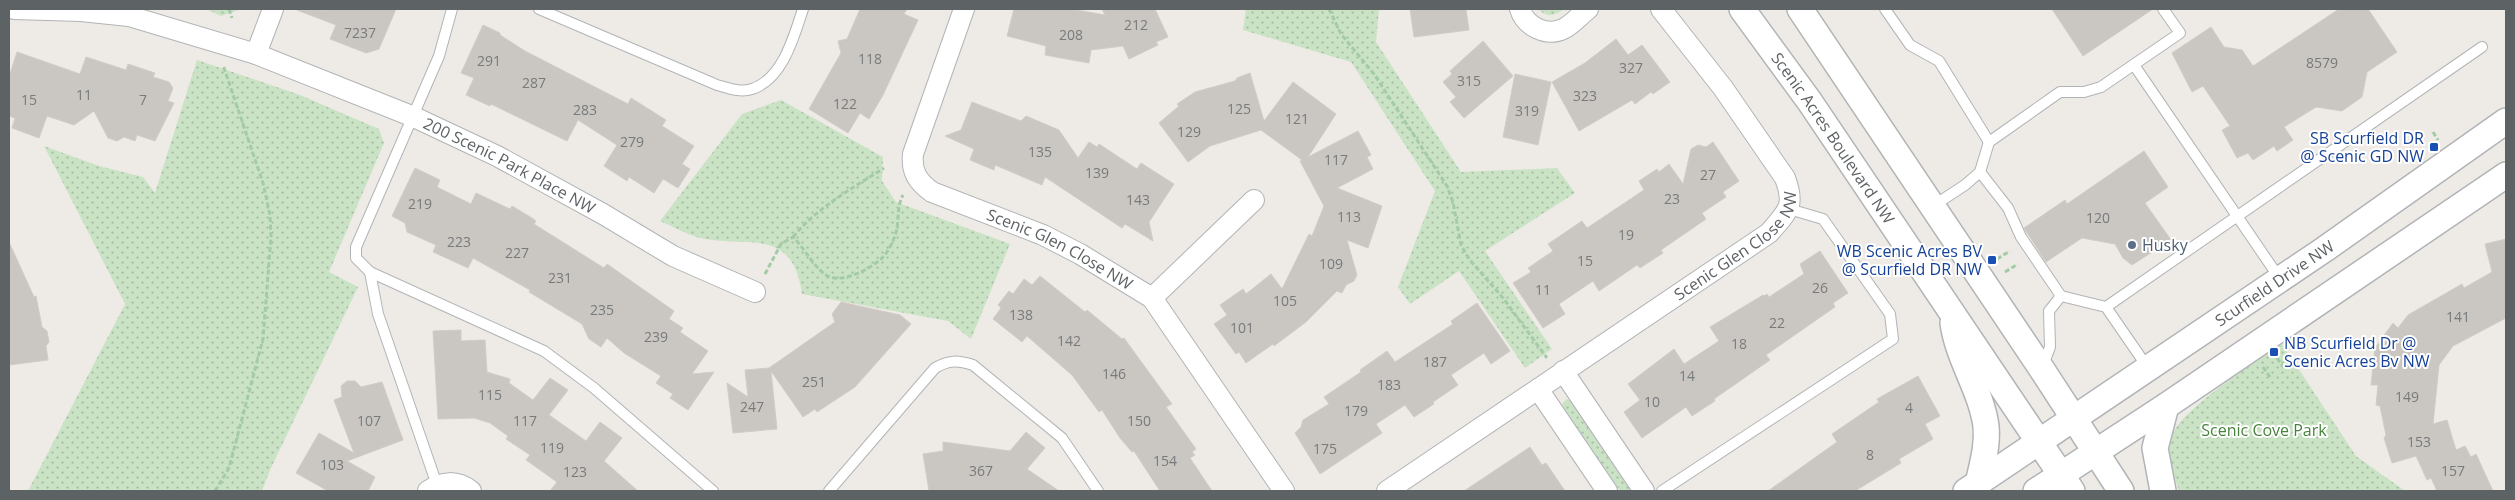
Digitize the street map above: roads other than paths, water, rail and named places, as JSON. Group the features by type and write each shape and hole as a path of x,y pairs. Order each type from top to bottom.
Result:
{"street":[{"name":"200 Scenic Park Place NW","path":"9,9 81,11 130,16 256,54 414,117 497,156 603,214 673,256 755,292"},
{"path":"256,54 273,9"},
{"name":"Scenic Glen Close NW","path":"964,9 913,154 911,166 915,176 921,184 932,192 1043,235 1080,254 1152,298 1284,491"},
{"path":"1520,9 1527,22 1535,28 1554,32 1563,29 1588,9"},
{"name":"Scenic Glen Close NW","path":"1387,491 1769,233 1789,209 1791,195 1785,178 1723,88 1662,9"},
{"name":"Scenic Acres Boulevard NW","path":"1742,9 1810,102 2067,483"},
{"path":"1800,9 2042,368 2121,491"},
{"name":"Scurfield Drive NW","path":"1972,487 2280,279 2506,121"},
{"path":"2036,491 2067,483 2095,452 2166,406 2506,175"},
{"path":"1152,298 1254,200"},
{"path":"1951,310 1956,342 1980,403 1986,426 1986,446 1972,487"},
{"path":"1563,371 1644,491"},
{"path":"1538,389 1607,491"},
{"path":"2163,491 2154,448 2166,406"},
{"path":"433,488 451,482 471,491"}],"lane":[{"path":"452,9 440,56 356,247 356,258 370,272 544,351 594,388 713,491"},
{"path":"539,9 717,85 739,91 752,89 768,79 782,62 803,9"},
{"path":"1886,9 1910,44 1939,61 1990,142"},
{"path":"1933,206 1980,172 1990,142 2060,92 2084,92 2101,87 2180,34 2163,9"},
{"path":"2106,307 2482,47"},
{"path":"2134,65 2280,279"},
{"path":"1980,172 2008,208 2021,237 2061,296 2106,307 2148,368"},
{"path":"1662,491 1893,339 1890,314 1823,220 1789,209"},
{"path":"370,272 378,314 433,488"},
{"path":"2042,368 2050,347 2050,311 2061,296"},
{"path":"829,491 935,368 948,360 961,361 972,365 1062,438 1098,491"}],"place":[{"name":"SB Scurfield DR @ Scenic GD NW","path":"2434,147"},
{"name":"Husky","path":"2132,245"},
{"name":"WB Scenic Acres BV @ Scurfield DR NW","path":"1992,260"},
{"name":"NB Scurfield Dr @ Scenic Acres Bv NW","path":"2274,352"}],"park label":[{"name":"Scenic Cove Park","path":"2264,430"}]}
